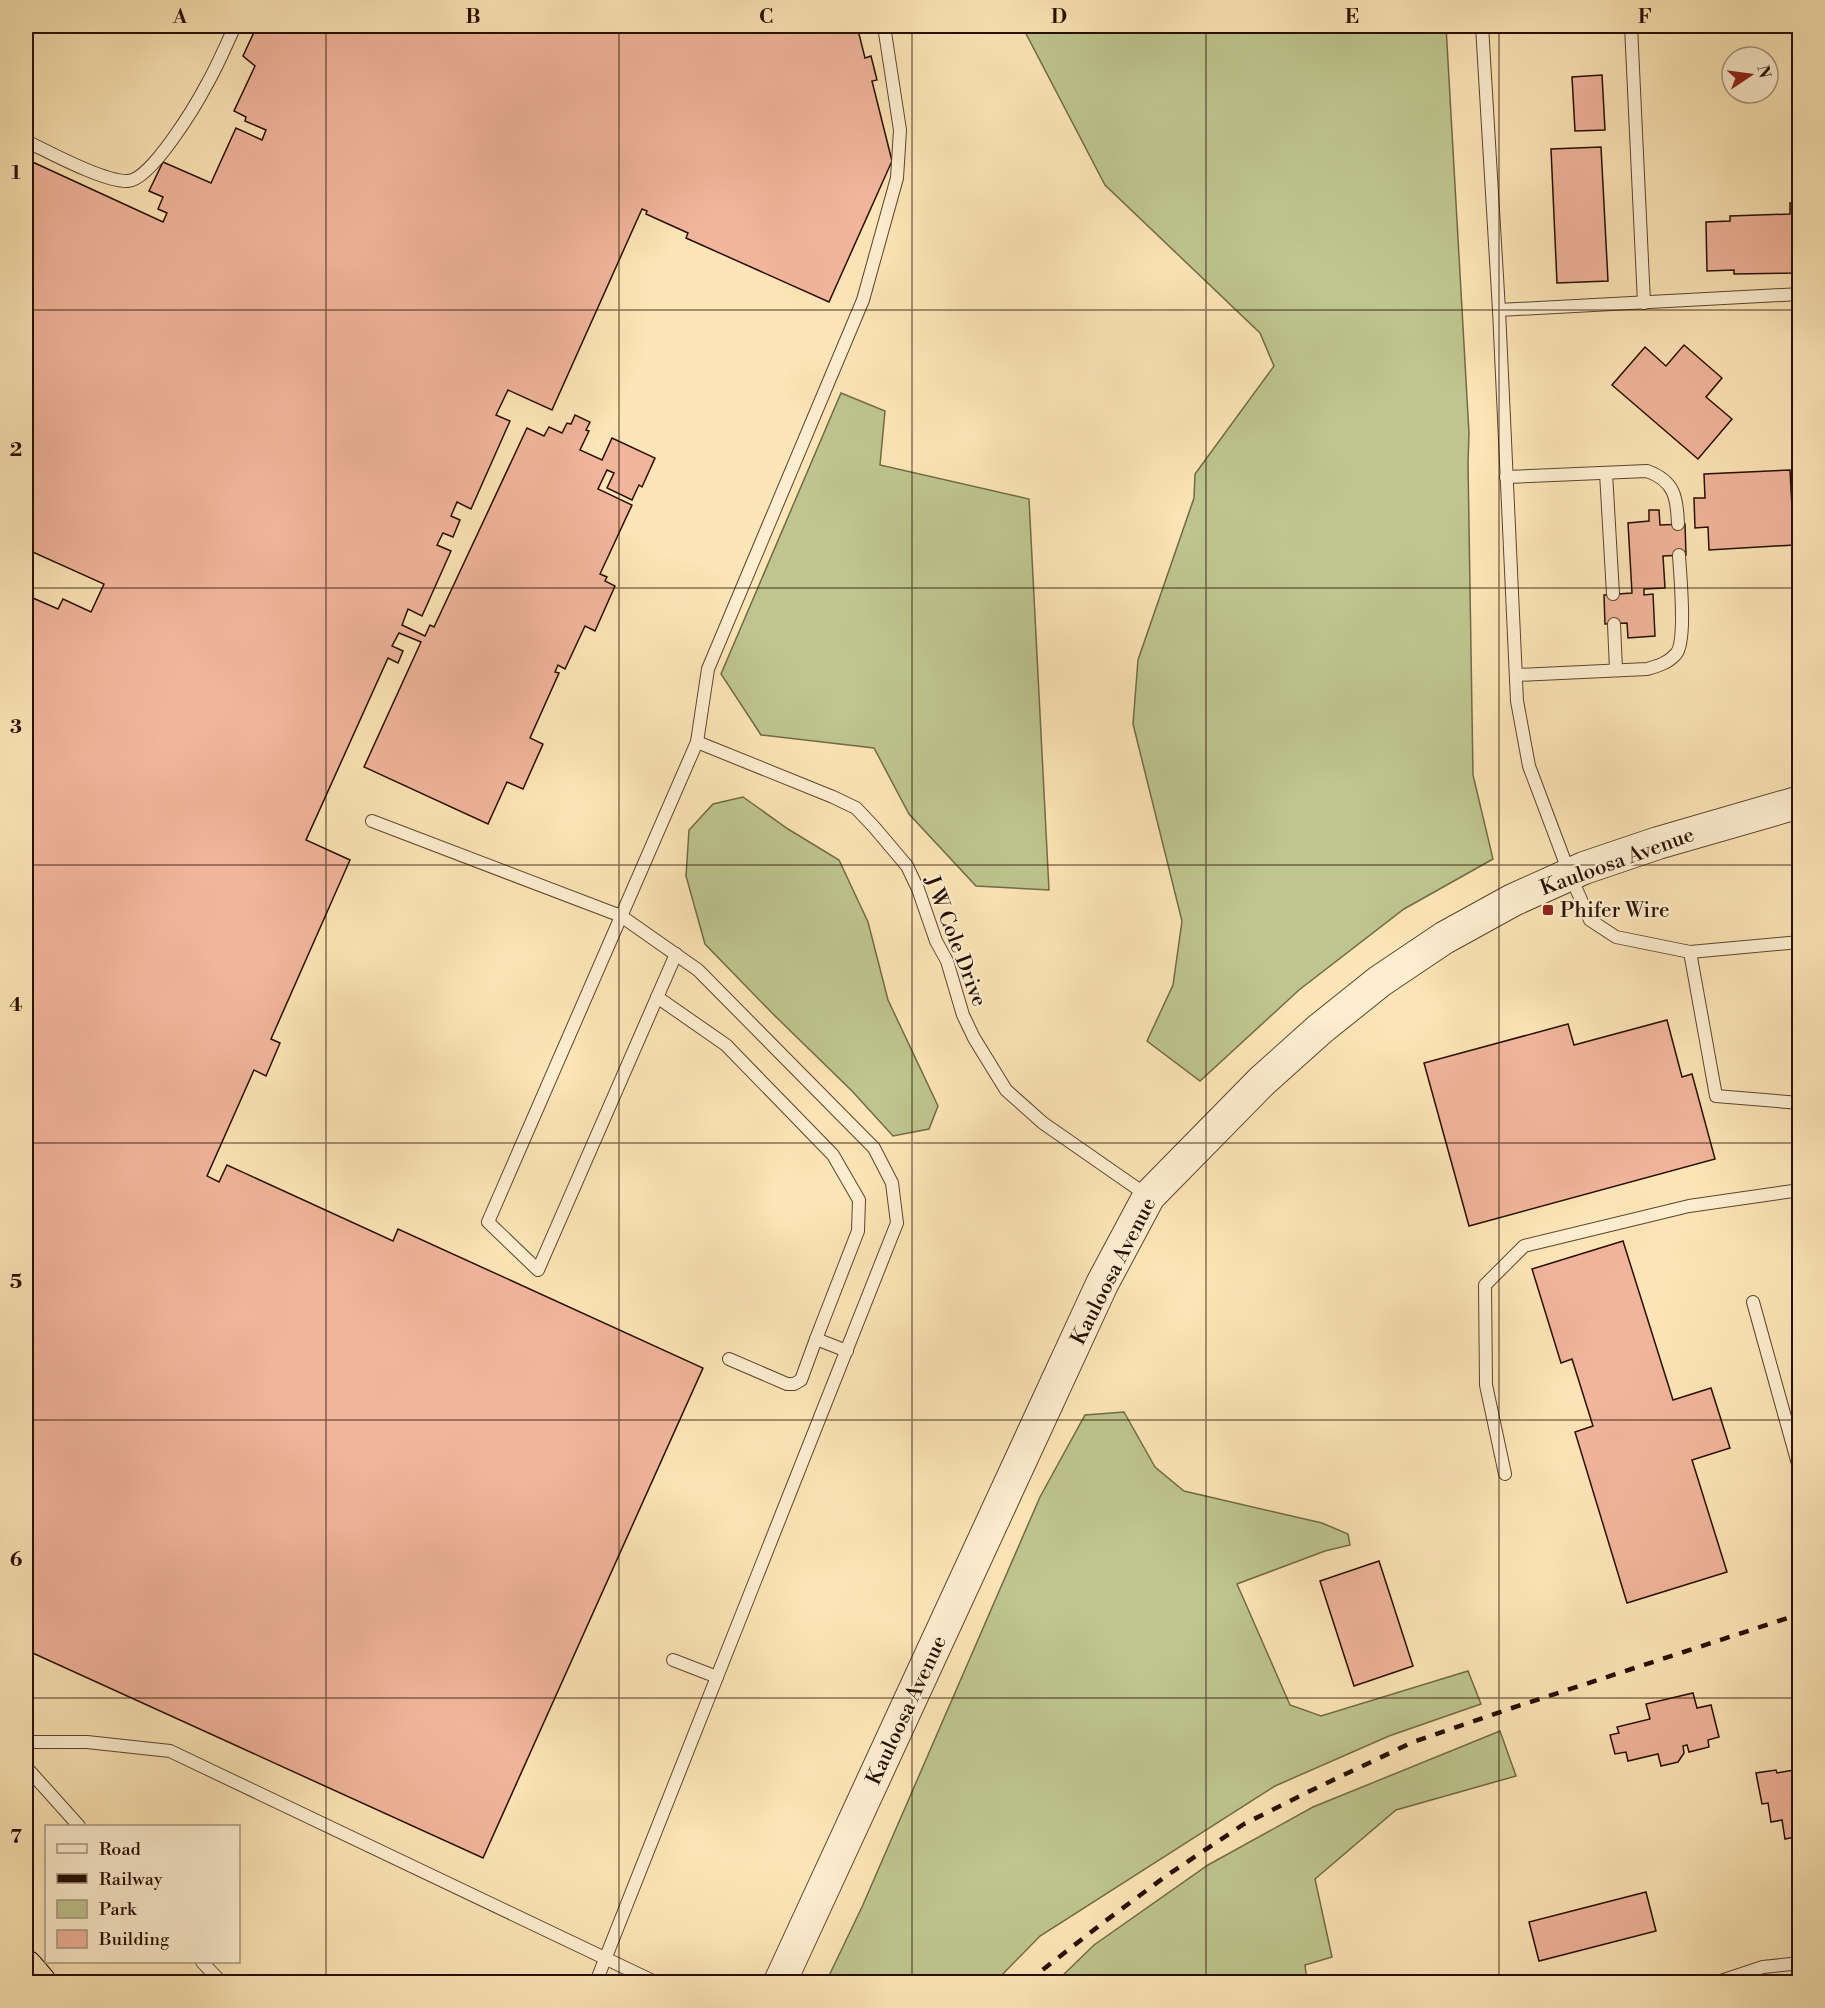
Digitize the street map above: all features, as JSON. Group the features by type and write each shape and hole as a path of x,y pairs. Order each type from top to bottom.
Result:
{"highway":[{"path":"26,1967 39,1983"}],"street":[{"name":"Kauloosa Avenue","path":"780,1983 1102,1284 1149,1196 1262,1081 1320,1029 1380,981 1444,938 1513,900 1570,875 1658,843 1800,802"}],"lane":[{"path":"26,141 111,180 130,182 149,170 176,134 207,84 234,26"},
{"path":"676,954 538,1269 488,1222 697,742 708,669 863,300 897,178 900,130 884,26"},
{"path":"1482,26 1499,310 1517,701 1529,766 1570,875 1590,920 1616,937 1690,952 1800,942"},
{"path":"1631,26 1644,303"},
{"path":"1499,310 1800,294"},
{"path":"1506,477 1647,471 1661,476 1673,491 1677,505 1678,524"},
{"path":"1606,473 1613,594"},
{"path":"1516,675 1647,669 1663,665 1677,652 1683,637 1679,555"},
{"path":"1614,624 1616,670"},
{"name":"J W Cole Drive","path":"697,742 833,797 856,808 874,826 907,866 936,941 947,961 963,1015 974,1038 1006,1090 1043,1123 1149,1196"},
{"path":"372,821 621,916 676,954 698,970 874,1148 892,1183 897,1223 596,1983"},
{"path":"1690,952 1716,1096 1800,1103"},
{"path":"657,998 726,1045 833,1155 859,1200 858,1231 801,1380 794,1384 787,1384 729,1359"},
{"path":"1505,1473 1486,1385 1485,1285 1524,1246 1689,1206 1800,1190"},
{"path":"1753,1302 1800,1471"},
{"path":"816,1339 847,1351"},
{"path":"673,1660 717,1677"},
{"path":"26,1742 87,1742 170,1751 655,1983"},
{"path":"26,1767 77,1825"},
{"path":"203,1963 221,1983"},
{"path":"1718,1983 1762,1967 1800,1963"}],"green space":[{"path":"1022,26 1446,26 1469,433 1473,775 1493,859 1404,909 1299,990 1200,1081 1147,1041 1173,985 1182,921 1133,724 1138,660 1194,498 1195,474 1274,366 1260,333 1105,185"},
{"path":"841,393 885,411 880,465 1029,499 1049,890 976,886 909,814 874,748 761,735 721,674"},
{"path":"743,797 788,829 839,860 868,922 888,1000 938,1106 929,1129 893,1136 852,1091 705,944 686,876 689,830 713,804"},
{"path":"1124,1412 1155,1467 1184,1491 1322,1523 1348,1534 1350,1545 1325,1551 1237,1584 1290,1705 1321,1716 1468,1671 1481,1704 1389,1736 1275,1786 1040,1936 995,1982 826,1982 862,1907 1040,1497 1085,1415"},
{"path":"1500,1731 1516,1776 1396,1810 1315,1879 1332,1957 1305,1965 1307,1982 1056,1982 1094,1945 1208,1865 1313,1807"}],"building":[{"path":"249,26 857,26 865,58 871,56 877,80 872,81 892,161 829,302 686,238 688,233 646,214 647,211 642,209 552,410 508,390 496,415 510,421 471,509 457,502 451,516 460,520 453,537 443,533 437,545 451,551 422,616 408,609 402,625 425,636 430,625 434,627 527,428 544,436 549,427 562,433 567,423 571,424 575,415 590,422 586,430 589,431 580,450 602,460 612,438 655,458 642,487 639,485 632,500 607,488 614,473 607,470 598,489 632,505 600,574 607,577 605,581 615,586 595,631 585,626 565,669 558,665 555,672 559,673 530,738 543,744 523,789 507,782 488,824 364,767 421,642 399,633 392,646 403,651 398,663 388,658 306,840 350,860 271,1039 280,1043 266,1076 254,1070 207,1176 219,1182 227,1165 393,1241 398,1229 703,1368 483,1858 26,1650 26,595 58,609 63,599 91,612 104,584 26,549 26,159 163,222 167,213 158,209 163,197 149,191 163,162 211,183 236,128 262,140 266,130 245,121 246,117 234,111 255,66 243,56 255,30"},
{"path":"1602,75 1605,130 1575,131 1572,77"},
{"path":"1601,147 1608,281 1557,283 1551,149"},
{"path":"1790,203 1800,203 1800,273 1734,274 1734,270 1707,271 1706,222 1730,221 1730,216 1790,214"},
{"path":"1684,345 1722,378 1706,397 1732,419 1698,459 1612,385 1645,347 1666,366"},
{"path":"1790,470 1794,545 1709,550 1708,527 1695,528 1694,498 1705,498 1704,474"},
{"path":"1649,510 1659,510 1660,525 1685,524 1686,555 1663,556 1665,588 1644,589 1644,595 1653,594 1655,636 1628,638 1627,623 1605,624 1604,595 1632,593 1628,523 1649,521"},
{"path":"1667,1020 1682,1077 1692,1074 1715,1159 1469,1226 1424,1063 1568,1024 1574,1045"},
{"path":"1623,1241 1673,1400 1711,1388 1730,1448 1692,1460 1727,1572 1627,1603 1575,1432 1593,1426 1572,1359 1561,1363 1532,1269"},
{"path":"1379,1561 1413,1666 1354,1686 1320,1581"},
{"path":"1693,1693 1697,1708 1711,1705 1719,1737 1708,1740 1709,1747 1689,1752 1687,1745 1683,1746 1684,1753 1678,1762 1661,1766 1658,1754 1628,1761 1626,1752 1615,1754 1610,1735 1619,1733 1617,1727 1650,1719 1646,1704"},
{"path":"1800,1769 1800,1836 1785,1839 1782,1820 1771,1822 1768,1803 1762,1804 1756,1773 1776,1770 1777,1773"},
{"path":"1646,1892 1656,1931 1539,1961 1529,1922"}],"railway":[{"path":"1027,1982 1166,1876 1244,1824 1310,1791 1413,1742 1800,1614"}],"place":[{"name":"Phifer Wire","path":"1548,910"}]}
